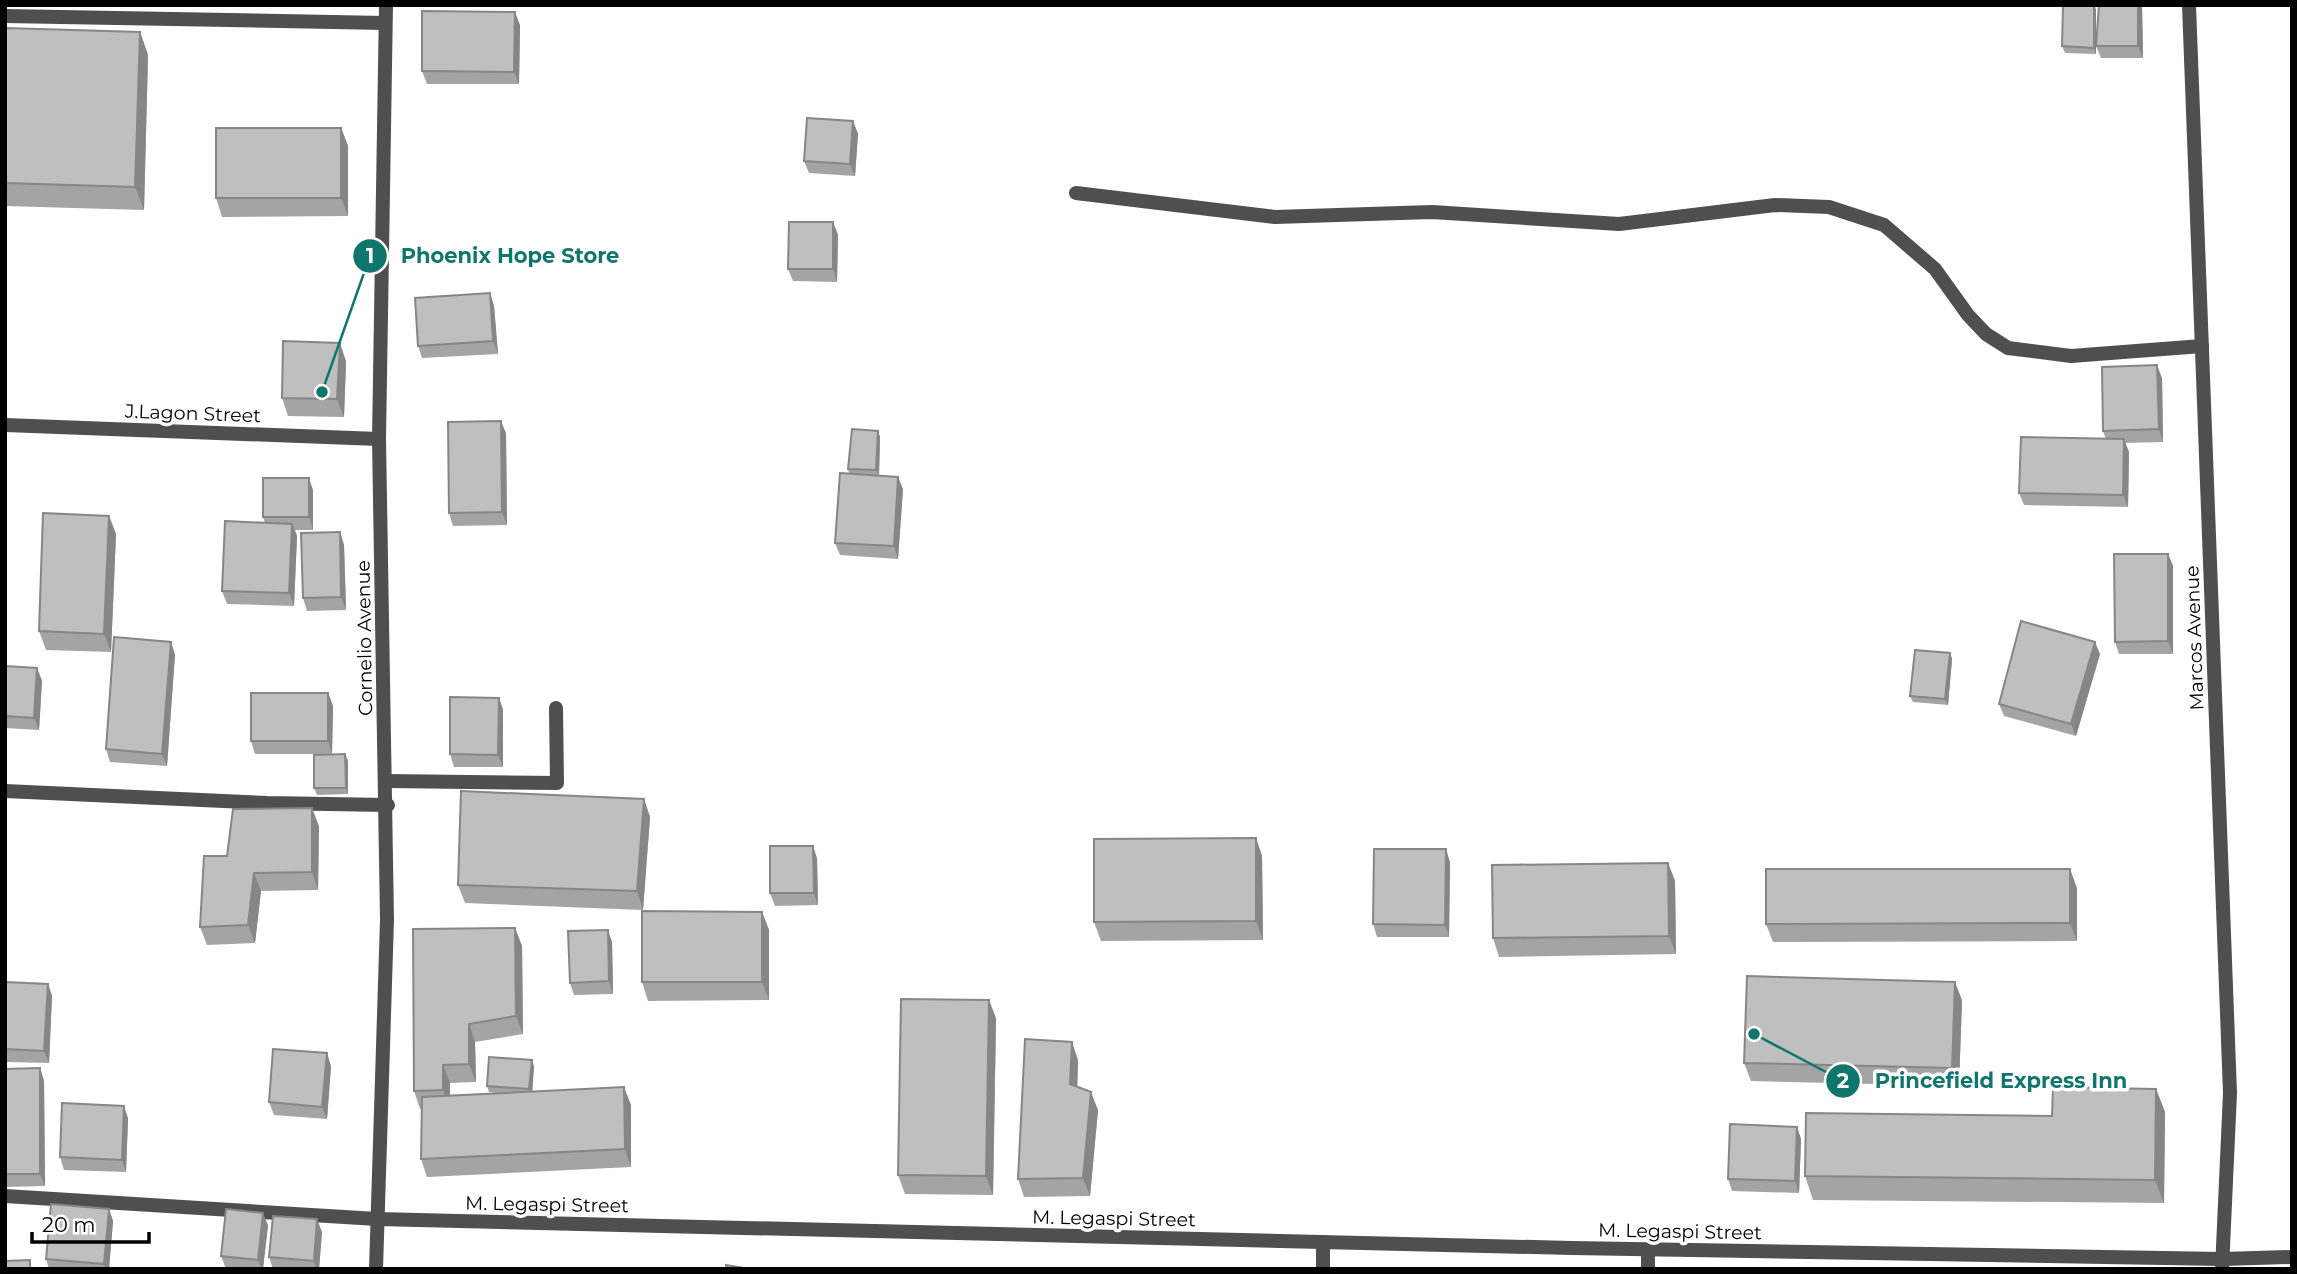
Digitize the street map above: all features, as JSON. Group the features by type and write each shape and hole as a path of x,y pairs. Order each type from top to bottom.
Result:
{"street":[{"name":"Cornelio Avenue","path":"376,1269 388,805 379,439 386,5"},
{"name":"Marcos Avenue","path":"2189,5 2230,1093 2222,1264"},
{"path":"5,16 385,23"},
{"path":"1076,193 1275,217 1432,212 1619,224 1775,205 1829,208 1884,225 1935,268 1968,315 1986,334 2008,348 2071,356 2202,346"},
{"name":"J.Lagon Street","path":"5,425 379,439"},
{"path":"387,781 556,783 556,708"},
{"path":"5,791 267,803 388,805"},
{"name":"M. Legaspi Street","path":"5,1196 377,1219 2222,1264 2292,1256"},
{"path":"1323,1242 1323,1269"},
{"path":"1648,1250 1648,1269"}],"building":[{"path":"2063,5 2094,5 2094,48 2062,46"},
{"path":"2099,5 2138,5 2138,46 2096,46"},
{"path":"422,11 515,12 514,72 422,71"},
{"path":"5,28 140,32 135,187 5,183"},
{"path":"807,118 853,121 850,164 804,161"},
{"path":"216,128 341,128 341,198 216,198"},
{"path":"789,222 833,222 833,269 788,269"},
{"path":"490,293 493,341 418,346 415,298"},
{"path":"283,341 340,343 337,399 282,398"},
{"path":"2157,365 2159,429 2103,431 2102,367"},
{"path":"501,421 502,512 449,513 448,422"},
{"path":"852,429 878,431 876,470 848,469"},
{"path":"2021,437 2124,439 2123,495 2019,493"},
{"path":"840,473 898,477 894,546 835,543"},
{"path":"263,478 309,478 309,517 263,517"},
{"path":"43,513 109,516 104,634 39,631"},
{"path":"225,521 292,524 289,593 222,591"},
{"path":"340,532 341,597 303,598 301,533"},
{"path":"2114,554 2168,554 2168,641 2115,642"},
{"path":"2021,621 2095,642 2071,724 1999,704"},
{"path":"114,637 171,642 162,754 106,749"},
{"path":"1915,650 1950,653 1945,699 1910,696"},
{"path":"5,666 37,668 34,718 5,716"},
{"path":"251,693 328,693 328,741 251,741"},
{"path":"450,697 499,698 498,755 450,754"},
{"path":"345,754 346,788 314,788 314,755"},
{"path":"461,791 644,799 637,891 458,885"},
{"path":"312,808 312,872 254,873 248,925 200,927 204,856 227,856 233,809"},
{"path":"1256,838 1256,921 1094,922 1094,839"},
{"path":"770,846 813,846 814,893 770,893"},
{"path":"1374,849 1446,849 1445,925 1373,924"},
{"path":"1668,863 1669,936 1493,938 1492,865"},
{"path":"1766,869 2070,869 2070,923 1766,924"},
{"path":"642,911 762,912 762,982 642,982"},
{"path":"515,928 516,1016 469,1024 469,1064 443,1065 443,1090 414,1091 413,929"},
{"path":"608,930 609,981 570,983 568,931"},
{"path":"1747,976 1955,982 1952,1068 1744,1063"},
{"path":"5,982 48,984 44,1051 5,1049"},
{"path":"901,999 989,1000 986,1176 898,1175"},
{"path":"1025,1039 1072,1042 1070,1084 1091,1092 1083,1178 1018,1179"},
{"path":"273,1049 327,1053 322,1107 269,1102"},
{"path":"489,1057 532,1060 529,1089 487,1086"},
{"path":"40,1068 40,1174 5,1174 5,1069"},
{"path":"624,1087 625,1149 421,1159 422,1097"},
{"path":"2053,1087 2156,1089 2155,1180 1805,1176 1806,1113 2052,1116"},
{"path":"62,1103 124,1106 122,1160 60,1157"},
{"path":"1730,1124 1797,1127 1795,1181 1728,1179"},
{"path":"51,1204 109,1209 104,1264 46,1259"},
{"path":"226,1209 263,1213 258,1260 221,1256"},
{"path":"273,1216 317,1219 314,1261 269,1257"},
{"path":"30,1260 30,1269 5,1269 5,1261"},
{"path":"726,1265 750,1269 726,1269"}],"place":[{"name":"Phoenix Hope Store","path":"322,392"},
{"name":"Princefield Express Inn","path":"1754,1034"}]}
